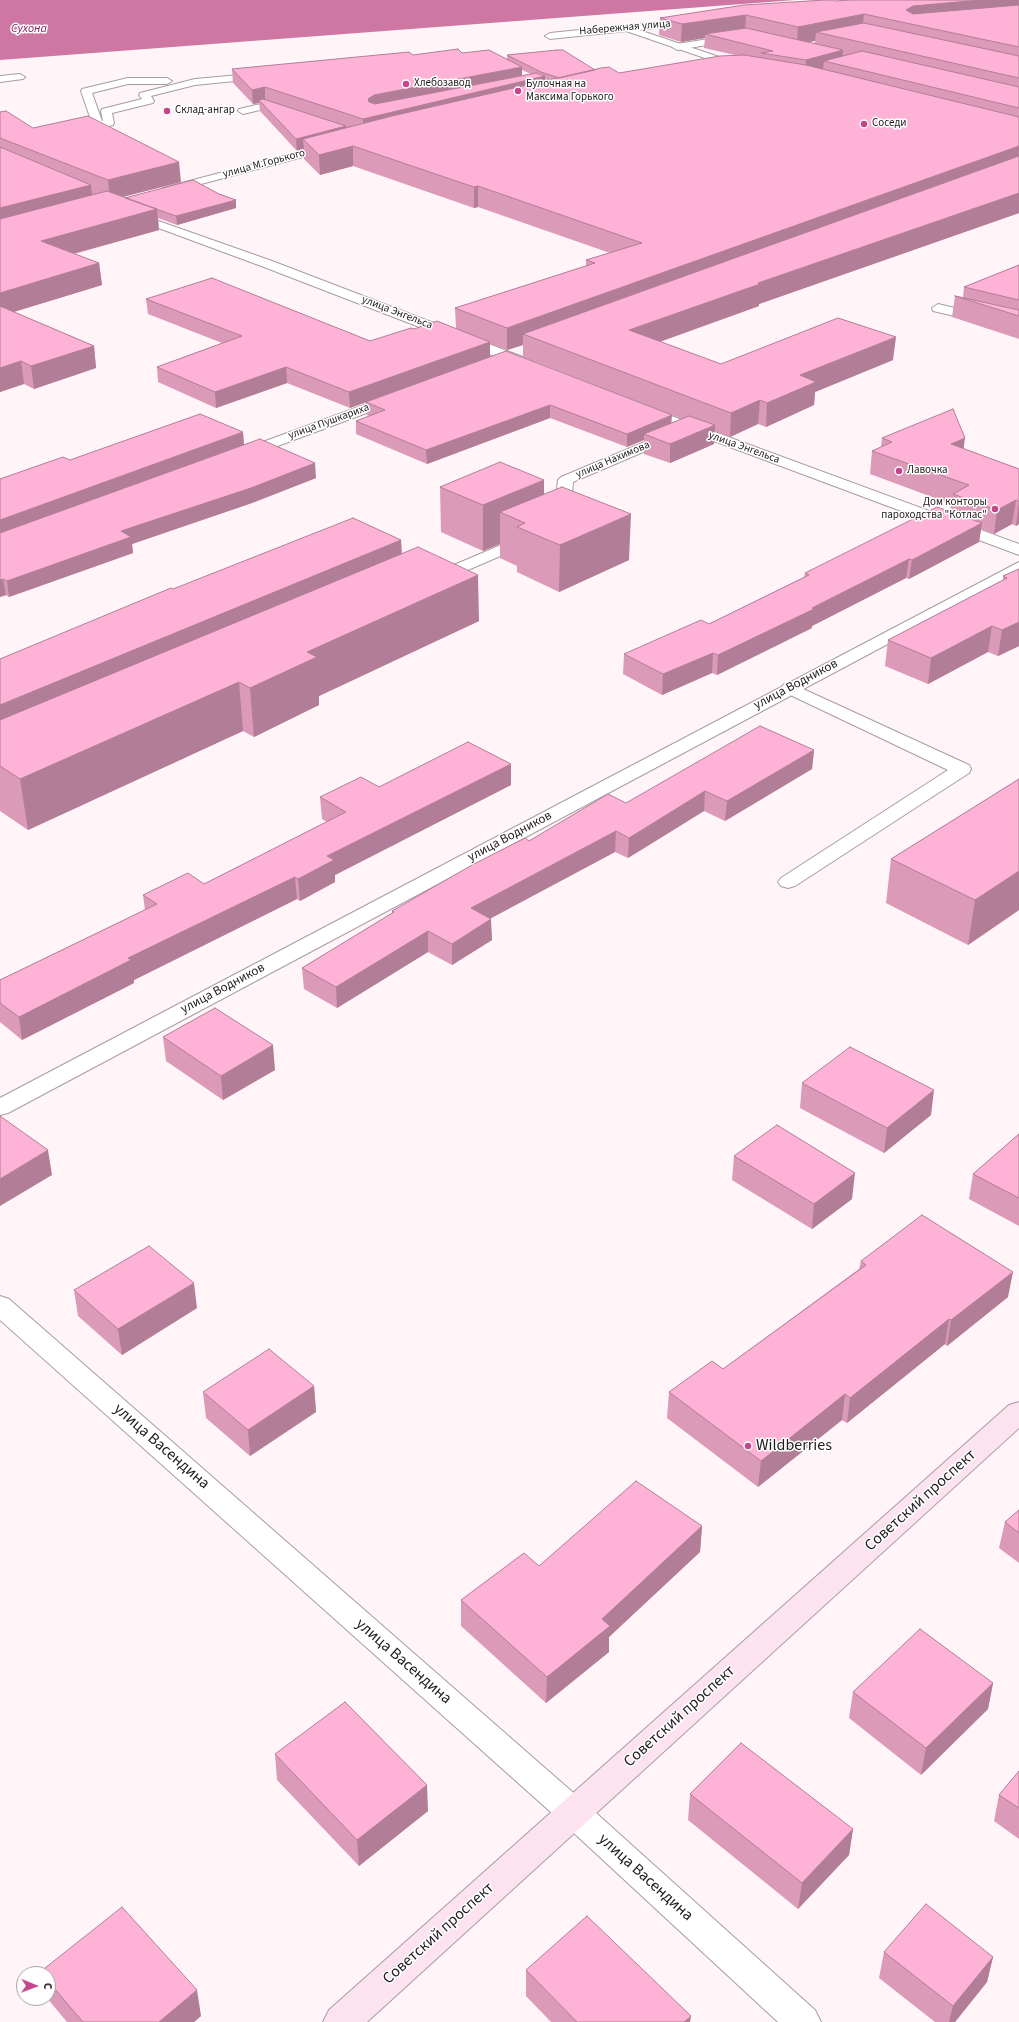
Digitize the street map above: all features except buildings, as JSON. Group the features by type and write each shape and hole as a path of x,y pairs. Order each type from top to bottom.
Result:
{"main road":[{"name":"Советский проспект","path":"341,2022 1019,1412"}],"street":[{"name":"Набережная улица","path":"550,36 702,21"},
{"path":"624,28 746,69 714,69"},
{"path":"677,47 745,37"},
{"path":"98,126 86,91 128,81 195,82 274,74"},
{"path":"0,79 20,77"},
{"path":"61,132 109,123 106,111 149,101 144,95 195,82"},
{"path":"243,111 265,106 295,116"},
{"name":"улица М.Горького","path":"154,193 346,142"},
{"name":"улица Энгельса","path":"115,208 268,264 544,370"},
{"path":"938,308 1019,327"},
{"path":"485,364 530,348"},
{"name":"улица Пушкариха","path":"231,458 403,395"},
{"name":"улица Энгельса","path":"630,405 688,428 1019,550"},
{"name":"улица Нахимова","path":"423,584 562,524 566,480 688,428"},
{"name":"улица Водников","path":"0,1108 1019,567"},
{"path":"788,882 962,769 790,688"},
{"name":"улица Васендина","path":"0,1306 574,1812 803,2022"}],"water":[{"name":"Сухона","path":"0,0 795,0 0,60"}],"place":[{"name":"Хлебозавод","path":"406,84"},
{"name":"Булочная на Максима Горького","path":"518,91"},
{"name":"Склад-ангар","path":"167,111"},
{"name":"Соседи","path":"864,124"},
{"name":"Лавочка","path":"899,471"},
{"name":"Дом конторы пароходства \"Котлас\"","path":"995,509"},
{"name":"Wildberries","path":"748,1446"}]}
